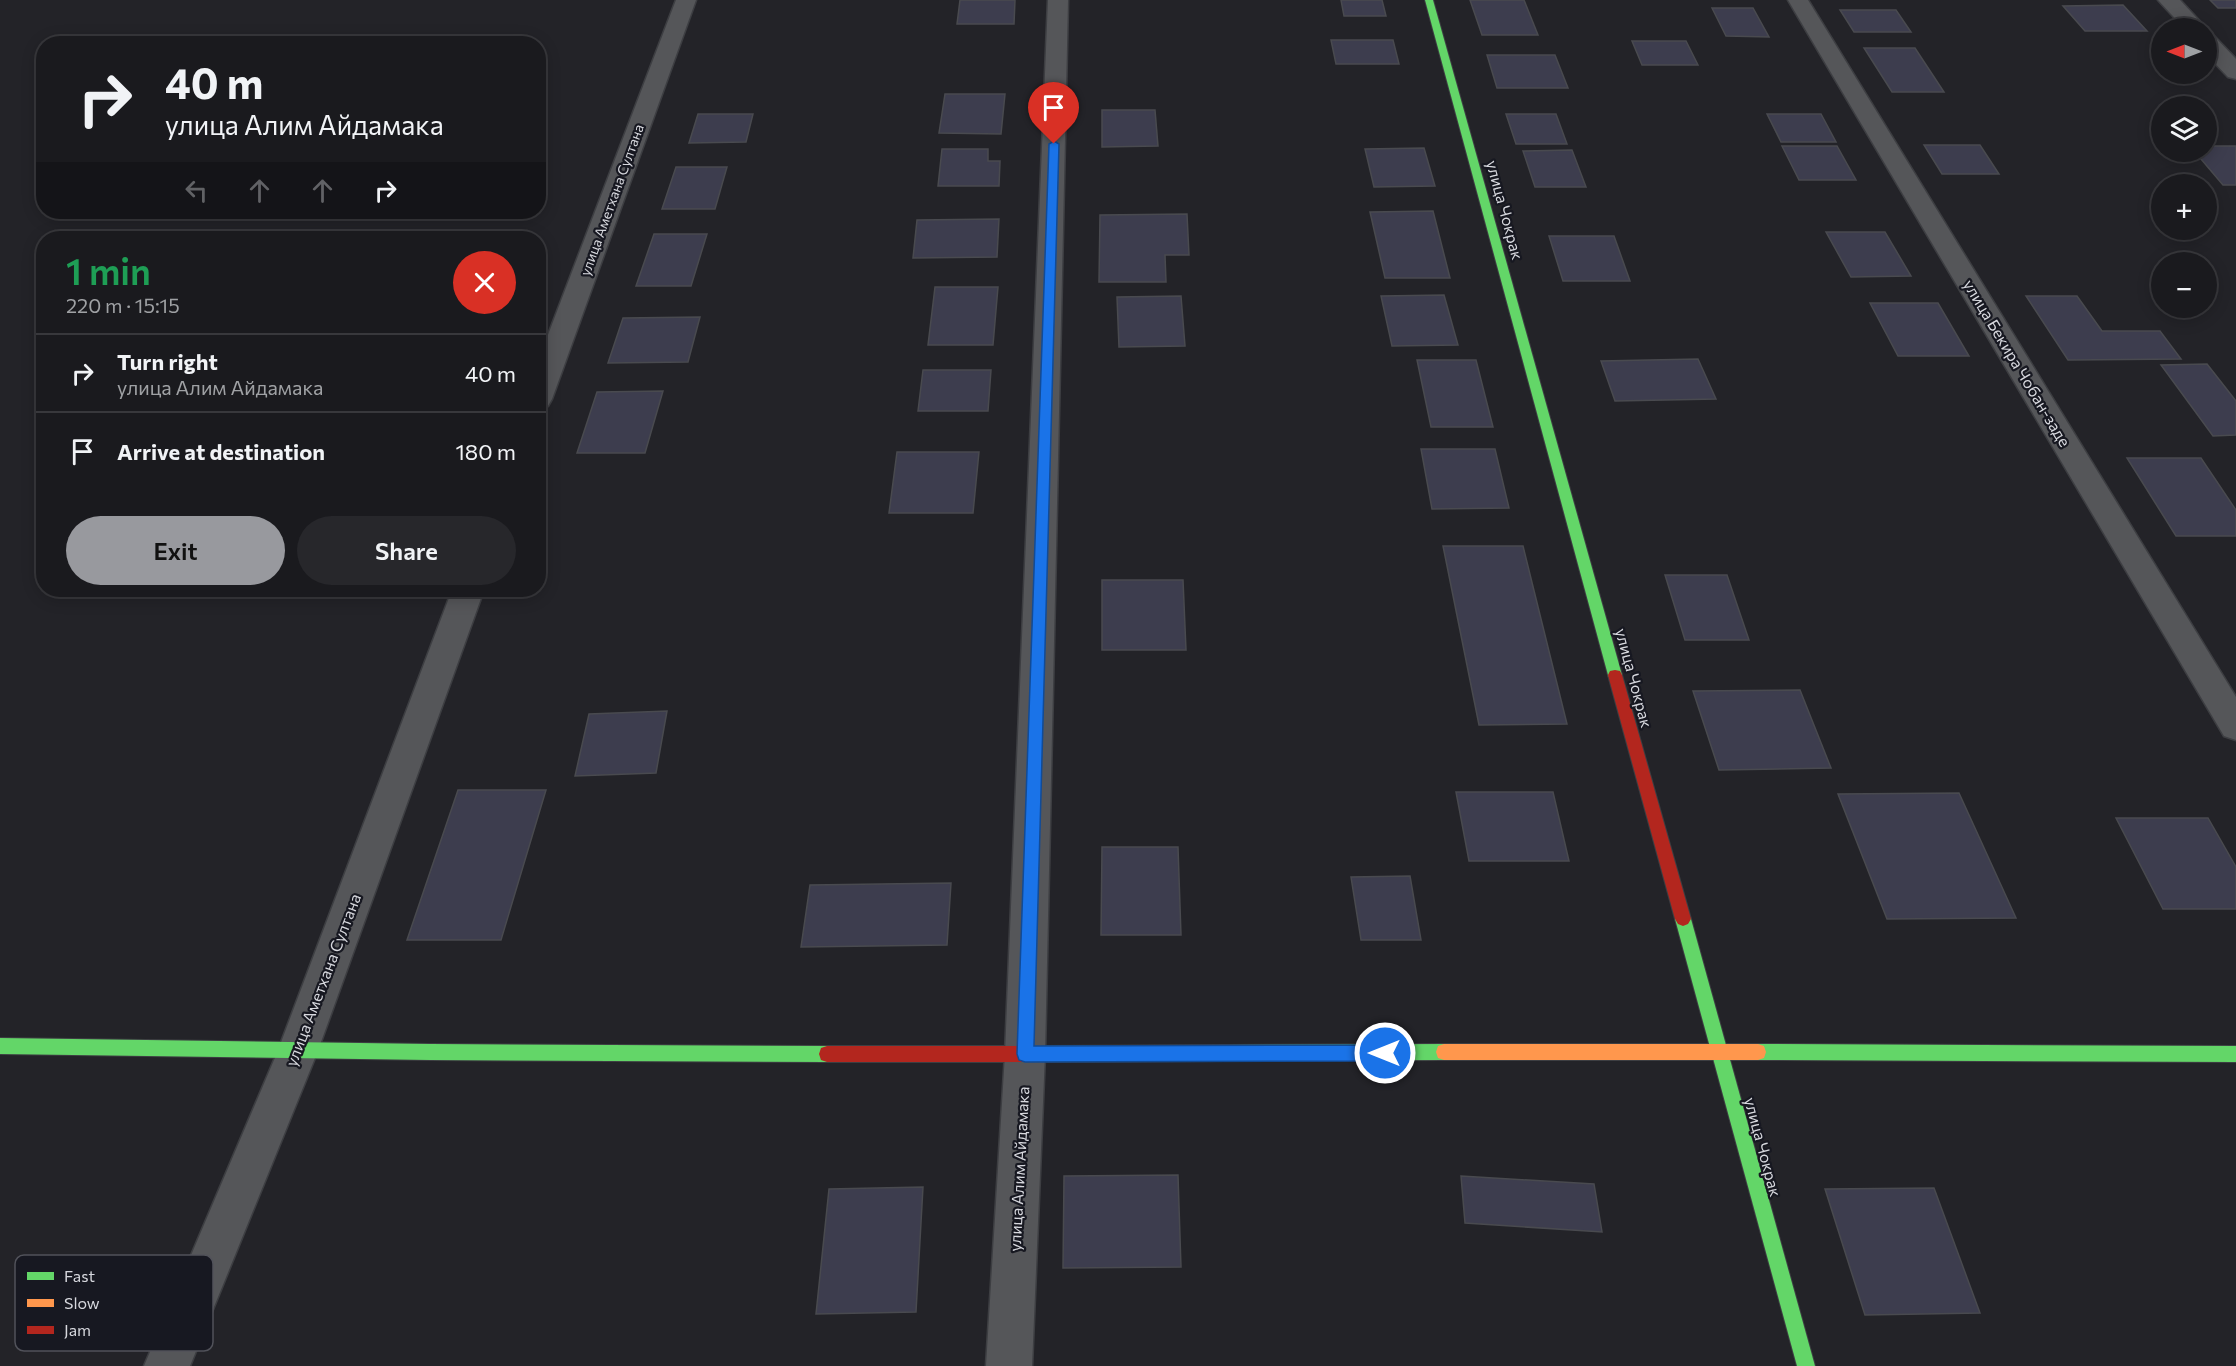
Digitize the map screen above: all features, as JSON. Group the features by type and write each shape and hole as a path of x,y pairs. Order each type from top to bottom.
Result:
{"street":[{"name":"улица Аметхана Султана","path":"546,377 686,0"},
{"name":"улица Алим Айдамака","path":"1009,1366 1025,1054 1058,0"},
{"name":"улица Чокрак","path":"1429,0 1806,1366"},
{"name":"улица Бекира Чобан-заде","path":"1798,0 2236,726"},
{"path":"2168,0 2185,18"},
{"path":"2217,52 2236,72"},
{"name":"улица Аметхана Султана","path":"213,1257 297,1053 465,597"},
{"path":"0,1047 297,1053 2236,1054"},
{"name":"улица Аметхана Султана","path":"168,1366 174,1351"}],"building":[{"path":"960,0 1015,0 1014,24 957,24"},
{"path":"1341,0 1382,0 1386,16 1344,16"},
{"path":"1470,0 1524,0 1538,35 1482,35"},
{"path":"2210,0 2236,0 2236,8 2218,8"},
{"path":"2123,5 2147,31 2085,31 2063,6"},
{"path":"1712,8 1753,8 1769,37 1726,36"},
{"path":"1840,10 1896,10 1911,32 1854,32"},
{"path":"1331,40 1393,40 1399,64 1336,64"},
{"path":"1632,41 1686,41 1698,65 1642,65"},
{"path":"1864,48 1915,48 1944,92 1892,92"},
{"path":"1487,55 1555,55 1568,88 1497,88"},
{"path":"945,94 1005,94 1001,134 939,133"},
{"path":"1102,110 1155,110 1158,146 1102,147"},
{"path":"698,114 753,114 746,142 689,143"},
{"path":"1506,114 1556,114 1567,144 1516,144"},
{"path":"1767,114 1821,114 1836,142 1781,142"},
{"path":"1924,145 1980,145 1999,174 1942,174"},
{"path":"1782,146 1837,146 1856,180 1799,180"},
{"path":"2217,146 2236,146 2236,185 2223,185 2217,178 2217,174 2214,174 2203,162 2217,162"},
{"path":"1424,148 1435,186 1374,187 1365,149"},
{"path":"942,149 988,149 988,161 1000,161 999,186 938,186"},
{"path":"1572,150 1586,187 1535,187 1523,151"},
{"path":"676,167 727,167 715,209 662,209"},
{"path":"1433,211 1450,278 1385,278 1370,212"},
{"path":"1187,214 1189,255 1165,255 1166,282 1099,282 1100,215"},
{"path":"999,219 997,257 913,258 917,220"},
{"path":"1826,232 1885,232 1911,276 1851,277"},
{"path":"654,234 707,234 691,286 636,286"},
{"path":"1549,236 1614,236 1630,281 1563,281"},
{"path":"935,287 998,287 993,345 928,345"},
{"path":"1444,295 1458,345 1392,346 1381,296"},
{"path":"1181,296 1185,346 1119,347 1117,297"},
{"path":"2026,296 2077,296 2102,331 2160,331 2181,359 2068,360"},
{"path":"1870,303 1938,303 1969,356 1898,356"},
{"path":"700,317 688,362 608,363 623,318"},
{"path":"1698,359 1716,399 1615,401 1601,361"},
{"path":"1417,360 1476,360 1493,427 1431,427"},
{"path":"2207,364 2236,401 2236,435 2213,436 2161,365"},
{"path":"923,370 991,370 988,411 918,411"},
{"path":"663,391 645,453 577,453 597,392"},
{"path":"1421,449 1495,449 1509,508 1432,509"},
{"path":"897,452 979,452 973,513 889,513"},
{"path":"2127,458 2201,458 2236,510 2236,536 2176,536"},
{"path":"1443,546 1523,546 1567,724 1479,725"},
{"path":"1665,575 1727,575 1749,640 1685,640"},
{"path":"1102,580 1183,580 1186,650 1102,650"},
{"path":"1800,690 1831,768 1719,770 1693,691"},
{"path":"667,711 656,773 575,776 589,714"},
{"path":"458,790 546,790 501,940 407,940"},
{"path":"1456,792 1553,792 1569,861 1469,861"},
{"path":"1959,793 2016,918 1887,919 1838,794"},
{"path":"2116,818 2208,818 2236,867 2236,909 2163,909"},
{"path":"1102,847 1178,847 1181,935 1101,935"},
{"path":"1410,876 1421,940 1361,940 1351,877"},
{"path":"951,883 947,945 801,947 810,885"},
{"path":"1178,1175 1181,1267 1063,1268 1064,1176"},
{"path":"1461,1176 1594,1184 1602,1232 1465,1223"},
{"path":"923,1187 916,1312 816,1314 829,1189"},
{"path":"1934,1188 1980,1313 1865,1315 1825,1189"}],"traffic: fast":[{"path":"1429,0 1615,675"},
{"path":"1683,919 1806,1366"},
{"path":"0,1046 430,1052 827,1054"},
{"path":"1037,1054 1444,1052"},
{"path":"1758,1052 2236,1054"}],"traffic: slow":[{"path":"1444,1052 1758,1052"}],"traffic: jam":[{"path":"1615,675 1683,919"},
{"path":"827,1054 1037,1054"}],"route":[{"path":"1054,144 1025,1054 1385,1053"}]}
